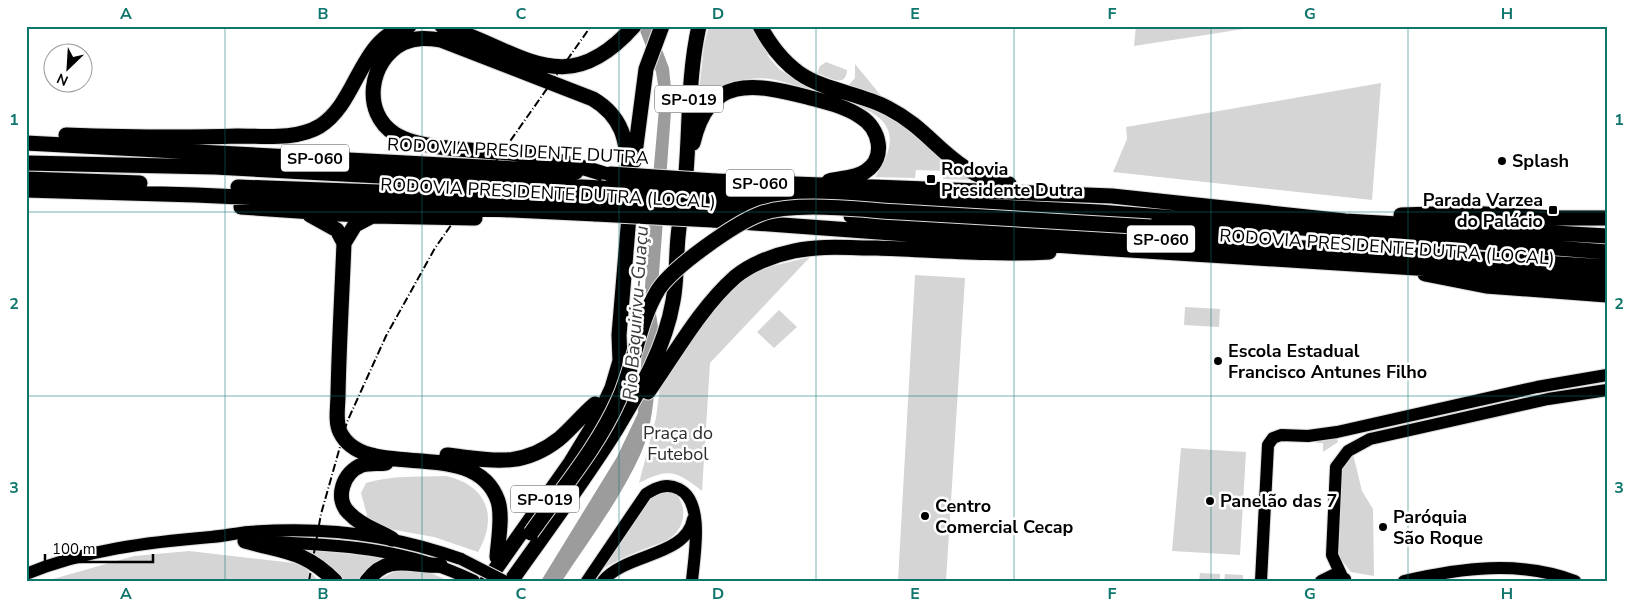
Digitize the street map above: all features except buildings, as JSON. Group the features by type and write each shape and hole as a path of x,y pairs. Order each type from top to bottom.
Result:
{"highway":[{"path":"26,134 208,137 290,135 305,132 320,126 341,105 374,48 385,37 409,26"},
{"path":"442,26 534,62 559,67 575,67 594,60 606,53 632,28"},
{"name":"SP-019","path":"511,581 594,463 644,385 667,326 673,300 678,235 686,173 689,89 699,26"},
{"path":"760,26 776,52 801,74 817,82 888,108 910,122 958,166 972,174 991,181 1059,188 1069,194"},
{"name":"SP-019","path":"487,581 572,462 599,416 618,370 631,184 646,69 662,27"},
{"path":"601,190 547,158 426,144 397,136 383,122 377,113 374,102 374,80 380,65 402,44 420,38 440,40 593,99 610,112 621,128 626,144 631,184"},
{"path":"686,173 698,124 702,115 712,103 732,90 744,87 773,88 852,111 863,118 876,131 879,146 877,157 867,171 806,186"},
{"name":"RODOVIA PRESIDENTE DUTRA","path":"26,143 1289,247 1607,267"},
{"path":"26,152 172,157 186,160 198,167"},
{"name":"RODOVIA PRESIDENTE DUTRA","path":"26,162 198,167 601,190 714,200 894,202 1099,212 1607,252"},
{"name":"RODOVIA PRESIDENTE DUTRA","path":"26,179 601,190"},
{"name":"RODOVIA PRESIDENTE DUTRA","path":"714,200 806,186 1069,194 1176,202 1345,221 1607,236"},
{"name":"RODOVIA PRESIDENTE DUTRA (LOCAL)","path":"26,190 196,195 510,210 601,190"},
{"path":"196,195 225,205 372,216 473,218 494,215 510,210"},
{"path":"894,202 907,198 1132,208 1176,202"},
{"name":"RODOVIA PRESIDENTE DUTRA (LOCAL)","path":"714,200 1082,247 1397,265 1607,280"},
{"path":"495,581 602,432 619,400 650,306 659,289 668,278 730,229 761,214 788,209 848,209 1217,232 1289,247"},
{"path":"304,212 332,226 340,234 344,243 338,384 339,431 350,445 370,454 461,466 472,470 492,489 499,508 497,558"},
{"path":"1345,221 1396,216 1467,213 1556,218 1607,218"},
{"path":"344,243 355,225 372,216"},
{"path":"594,463 635,412 701,315 737,276 771,257 794,251 832,247 1025,253 1082,247"},
{"path":"1397,265 1433,277 1463,283 1521,290 1607,295"},
{"name":"SP-019","path":"480,581 577,436 595,404 619,335"},
{"path":"338,384 350,429 363,443 374,447 498,462 519,460 549,447 561,438 578,418 595,404"},
{"path":"392,539 363,526 344,508 341,500 343,483 361,465 432,462"},
{"path":"502,581 527,539"},
{"path":"245,541 295,552 325,571 335,581"},
{"path":"367,581 376,572 390,564 409,562 440,565"}],"main road":[{"path":"1261,581 1268,445 1273,438 1281,434 1308,436 1336,432 1537,387 1607,375"},
{"path":"1346,580 1332,555 1336,466 1348,451 1370,439 1397,432 1548,399 1607,390"},
{"path":"587,581 646,494 655,489 672,486 683,491 694,511 696,523 692,581"},
{"path":"603,581 622,565 678,542 687,534 694,511"},
{"path":"26,574 48,566 141,544 290,530 344,532 392,539 431,548 461,559 502,581"},
{"path":"214,537 245,541 328,544 370,548 440,565 474,581"},
{"path":"1404,581 1444,572 1487,567 1524,570 1575,581"},
{"path":"1321,581 1328,575 1346,580"}],"green space":[{"path":"709,26 754,26 773,54 767,55 779,69 798,81 800,80 888,112 975,180 943,179 943,171 916,170 915,178 875,177 886,156 890,140 887,128 879,118 867,110 852,104 784,82 758,78 734,83 720,90 697,112 704,45"},
{"path":"1136,26 1263,26 1134,46"},
{"path":"826,62 847,70 846,76 843,79 836,80 817,73 820,66"},
{"path":"855,64 883,98 847,87 855,78"},
{"path":"1381,83 1372,200 1113,172 1127,139 1126,127"},
{"name":"Praça do Futebol","path":"810,257 710,363 702,491 678,475 665,473 639,483 656,418 660,386 712,307 737,284 764,268"},
{"path":"915,275 965,278 946,581 898,581"},
{"path":"1185,307 1220,309 1219,327 1184,325"},
{"path":"779,310 797,327 774,348 757,332"},
{"path":"1336,437 1338,442 1323,452 1323,443 1316,443 1315,440"},
{"name":"Panelão das 7","path":"1181,448 1246,452 1240,555 1172,551"},
{"path":"1353,454 1362,491 1373,509 1374,576 1351,572 1340,558 1337,549 1339,476 1343,463"},
{"path":"446,476 471,486 485,504 488,514 487,526 478,552 434,537 378,527 368,519 361,493 366,483 396,478"},
{"path":"674,492 679,497 683,509 682,522 675,533 666,541 625,557 600,571 635,514 654,493"},
{"path":"287,547 383,558 369,569 361,581 337,581"},
{"path":"189,551 294,563 304,566 319,581 46,581 134,556"},
{"path":"396,571 425,571 450,581 376,581"},
{"path":"1200,573 1220,574 1220,581 1199,581"},
{"path":"1225,574 1243,575 1243,581 1224,581"}],"shaded area":[{"name":"Rio Baquirivu-Guaçu","path":"638,26 653,26 669,68 672,99 656,314 658,349 650,423 645,443 633,470 562,581 541,581 617,457 638,413 648,234 660,97 656,72"}],"railway":[{"path":"309,581 321,514 347,422 386,336 435,248 591,26"}],"place":[{"name":"Splash","path":"1502,161"},
{"name":"Rodovia Presidente Dutra","path":"931,179"},
{"name":"Parada Varzea do Palácio","path":"1553,210"},
{"name":"Escola Estadual Francisco Antunes Filho","path":"1218,361"},
{"name":"Panelão das 7","path":"1210,501"},
{"name":"Centro Comercial Cecap","path":"925,516"},
{"name":"Paróquia São Roque","path":"1383,527"}]}
